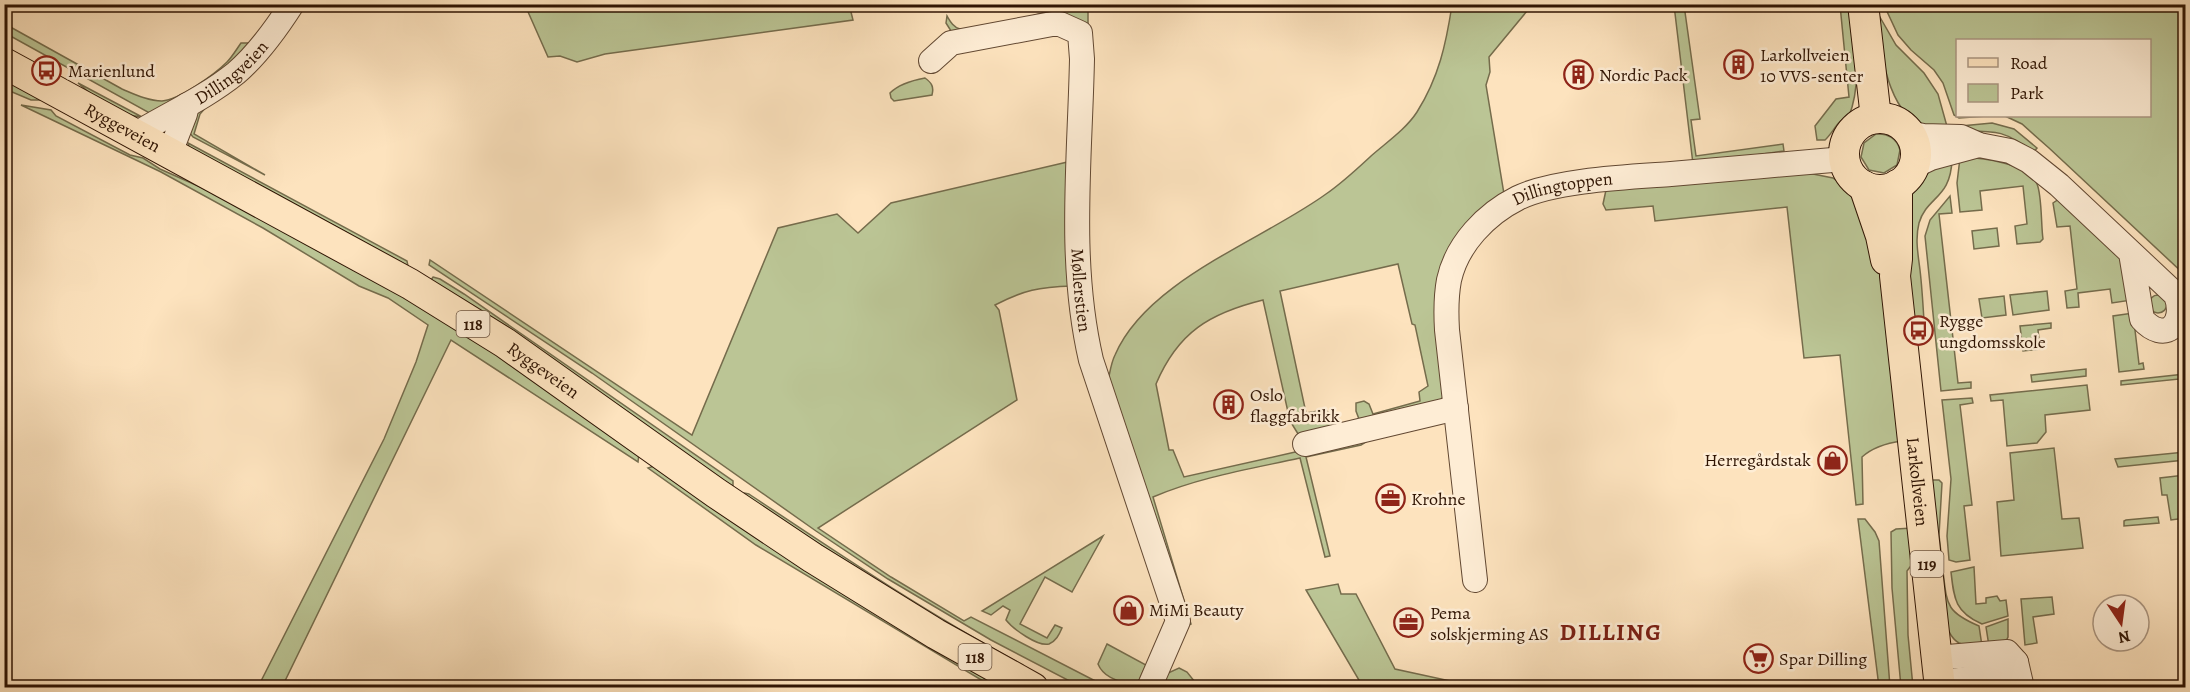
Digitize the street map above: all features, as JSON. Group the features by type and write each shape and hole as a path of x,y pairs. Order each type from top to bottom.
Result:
{"main road":[{"path":"1863,4 1876,118"},
{"name":"Ryggeveien","path":"4,63 420,290 505,343 716,493 813,558 936,634 1033,687"},
{"path":"1844,159 1846,142 1850,134 1862,122 1876,118 1888,118 1909,133"},
{"name":"119","path":"1906,176 1916,149 1909,133"},
{"name":"119","path":"1844,159 1851,175 1864,186"},
{"path":"1864,186 1881,190 1890,189 1906,176"},
{"name":"Larkollveien","path":"1906,176 1894,276 1938,676"},
{"name":"Larkollveien","path":"1864,186 1881,236 1886,261 1894,276"}],"street":[{"name":"Dillingveien","path":"136,134 187,105 234,74 250,60 292,4"},
{"name":"Møllerstien","path":"931,61 951,43 1052,24 1060,24 1080,33 1082,59 1077,232 1079,288 1084,327 1091,360 1178,621 1149,687"},
{"name":"Dillingveien","path":"170,153 187,105"},
{"path":"1909,133 1923,136 1961,137 1979,145 2010,151 2029,161 2059,185 2131,253"},
{"path":"1906,176 1930,158 1979,145"},
{"name":"Dillingtoppen","path":"1475,580 1447,330 1446,303 1450,279 1468,238 1485,220 1518,198 1550,188 1615,179 1844,159"},
{"path":"1305,444 1456,408"},
{"path":"1938,676 1996,674 2008,670 2016,662 2022,687"}],"green space":[{"path":"849,4 853,20 605,54 577,62 560,56 548,57 525,5"},
{"path":"1061,5 1088,5 1088,35 1084,33 951,31 946,23 947,16 960,29 982,29 1023,19"},
{"path":"1452,5 1532,5 1489,57 1490,72 1486,85 1504,194 1457,238 1446,392 1441,400 1359,419 1356,411 1356,403 1364,401 1369,404 1373,414 1420,401 1419,392 1428,386 1415,325 1412,324 1398,264 1280,291 1306,413 1321,410 1328,412 1332,420 1332,427 1300,437 1290,421 1263,300 1227,311 1198,327 1175,351 1156,384 1169,450 1173,450 1184,477 1304,450 1369,440 1361,445 1306,457 1330,556 1325,557 1300,458 1207,479 1153,497 1191,624 1186,626 1108,381 1114,358 1131,328 1179,283 1326,194 1407,124 1425,99 1436,73 1444,47"},
{"path":"1674,5 1684,5 1700,119 1691,120 1696,156 1783,144 1784,151 1693,164"},
{"path":"1840,5 1853,5 1857,76 1853,104 1849,116 1839,123 1825,140 1817,140 1815,126 1836,99 1849,97"},
{"path":"1884,5 2185,5 2185,275 2022,124 2007,117 2151,117 2151,39 1956,39 1956,116 1943,83 1934,70 1898,35"},
{"path":"1877,12 1896,45 1924,73 1938,94 1948,130 1924,126 1912,119 1902,108 1894,94 1883,61 1874,15"},
{"path":"5,24 122,89 157,101 169,100 178,96 206,79 227,62 241,43 253,46 227,72 153,115 5,33"},
{"path":"5,76 41,100 31,100 5,89"},
{"path":"925,78 932,85 932,95 894,101 891,98 890,93 897,88"},
{"path":"78,83 142,117 116,110"},
{"path":"21,105 51,110 56,116 130,155 143,158 160,169 243,206 431,309 639,453 638,462 451,340 282,687 258,687 384,439 416,362 428,325 388,298 359,286 263,228 161,172"},
{"path":"207,106 200,114 194,134 265,175 193,137 189,132 194,113"},
{"path":"1992,123 2014,129 2037,148 2033,153 2015,139 1998,133 1958,131 1961,126"},
{"path":"1876,134 1891,138 1900,150 1897,165 1884,173 1869,170 1861,157 1864,143"},
{"path":"188,143 407,261 408,266 189,147"},
{"path":"1960,158 2003,163 2014,166 2032,177 2040,195 2043,239 2040,242 2017,244 2015,226 2027,224 2023,186 1980,191 1982,210 1960,212 1957,183"},
{"path":"1952,159 1948,182 1927,207 1919,223 1917,246 1924,321 1916,322 1909,300 1912,189 1928,169"},
{"path":"1076,160 1072,286 1032,290 995,305 999,310 1017,400 818,528 891,577 964,621 971,617 1107,687 1081,687 991,640 888,579 592,373 429,265 430,260 692,435 778,228 837,214 858,233 891,203"},
{"path":"1778,173 1813,174 1833,178 1859,198 1883,284 1902,441 1880,446 1862,457 1863,504 1856,505 1840,355 1804,358 1787,207 1655,221 1653,206 1606,210 1603,204 1606,190"},
{"path":"1950,196 1952,213 1939,214 1958,383 1971,382 1971,388 1941,391 1925,236 1930,220"},
{"path":"2059,199 2120,254 2132,300 2112,303 2110,289 2078,293 2079,307 2067,308 2065,291 2077,289 2070,226 2057,227 2053,203"},
{"path":"1997,228 1999,246 1974,249 1972,231"},
{"path":"433,277 464,294 733,481 733,487 431,280"},
{"path":"2047,291 2049,310 2013,315 2010,295"},
{"path":"2154,295 2162,295 2167,300 2165,311 2154,313 2149,308 2149,300"},
{"path":"2004,296 2006,315 1982,318 1979,299"},
{"path":"2133,313 2139,364 2143,363 2144,369 2119,372 2113,316"},
{"path":"2051,323 2051,328 2038,330 2040,349 2023,351 2020,326"},
{"path":"2086,369 2086,376 2032,382 2031,375"},
{"path":"2186,374 2185,443 2179,379 2121,385 2121,381"},
{"path":"2087,385 2090,410 2045,415 2046,432 2037,443 2007,446 2003,400 1991,401 1990,395"},
{"path":"1972,398 1973,403 1960,405 1972,505 1964,506 1970,560 1956,562 1949,560 1947,536 1951,479 1942,400"},
{"path":"2054,448 2062,519 2079,518 2083,548 2001,556 1997,502 2014,500 2010,453"},
{"path":"2185,452 2185,460 2118,467 2115,459"},
{"path":"654,466 1006,687 993,687 756,545 648,468"},
{"path":"2185,475 2185,518 2171,520 2167,495 2162,495 2160,478"},
{"path":"1932,480 1939,480 1942,483 1939,535 1942,562 1936,563"},
{"path":"744,493 749,494 918,604 1023,665 1025,669 1007,662 743,496"},
{"path":"2158,517 2159,523 2124,526 2126,520"},
{"path":"1858,519 1865,519 1879,541 1890,687 1879,687"},
{"path":"1912,528 1917,566 1910,567 1907,571 1908,635 1913,687 1901,687 1892,588 1891,532 1896,529"},
{"path":"1103,536 1072,592 1045,577 1020,624 1047,638 1055,625 1062,628 1057,638 1051,643 1039,643 1014,628 1006,620 1010,610 1003,606 991,615 982,611"},
{"path":"1974,567 1976,604 1986,603 1986,598 1997,596 2000,601 2006,600 2008,616 1982,624 1966,615 1957,604 1951,572"},
{"path":"1943,571 1950,606 1960,616 1979,626 1982,646 1959,643 1948,630 1942,611 1937,572"},
{"path":"1338,584 1341,594 1356,594 1395,669 1469,685 1469,687 1363,687 1306,590"},
{"path":"2052,597 2054,614 2033,617 2037,643 2025,645 2021,599"},
{"path":"2008,619 2008,637 2005,643 1989,646 1986,627"},
{"path":"1107,644 1146,665 1136,687 1114,679 1101,669 1098,664"},
{"path":"1179,668 1187,672 1199,687 1160,688 1168,673"}],"place":[{"name":"Larkollveien 10 VVS-senter","path":"1739,65"},
{"name":"Marienlund","path":"47,71"},
{"name":"Nordic Pack","path":"1578,75"},
{"name":"Rygge ungdomsskole","path":"1918,331"},
{"name":"Oslo flaggfabrikk","path":"1229,405"},
{"name":"Herregårdstak","path":"1832,460"},
{"name":"Krohne","path":"1390,499"},
{"name":"MiMi Beauty","path":"1128,610"},
{"name":"Pema solskjerming AS","path":"1409,623"},
{"name":"Spar Dilling","path":"1758,659"}],"district":[{"name":"DILLING","path":"1611,632"}]}
